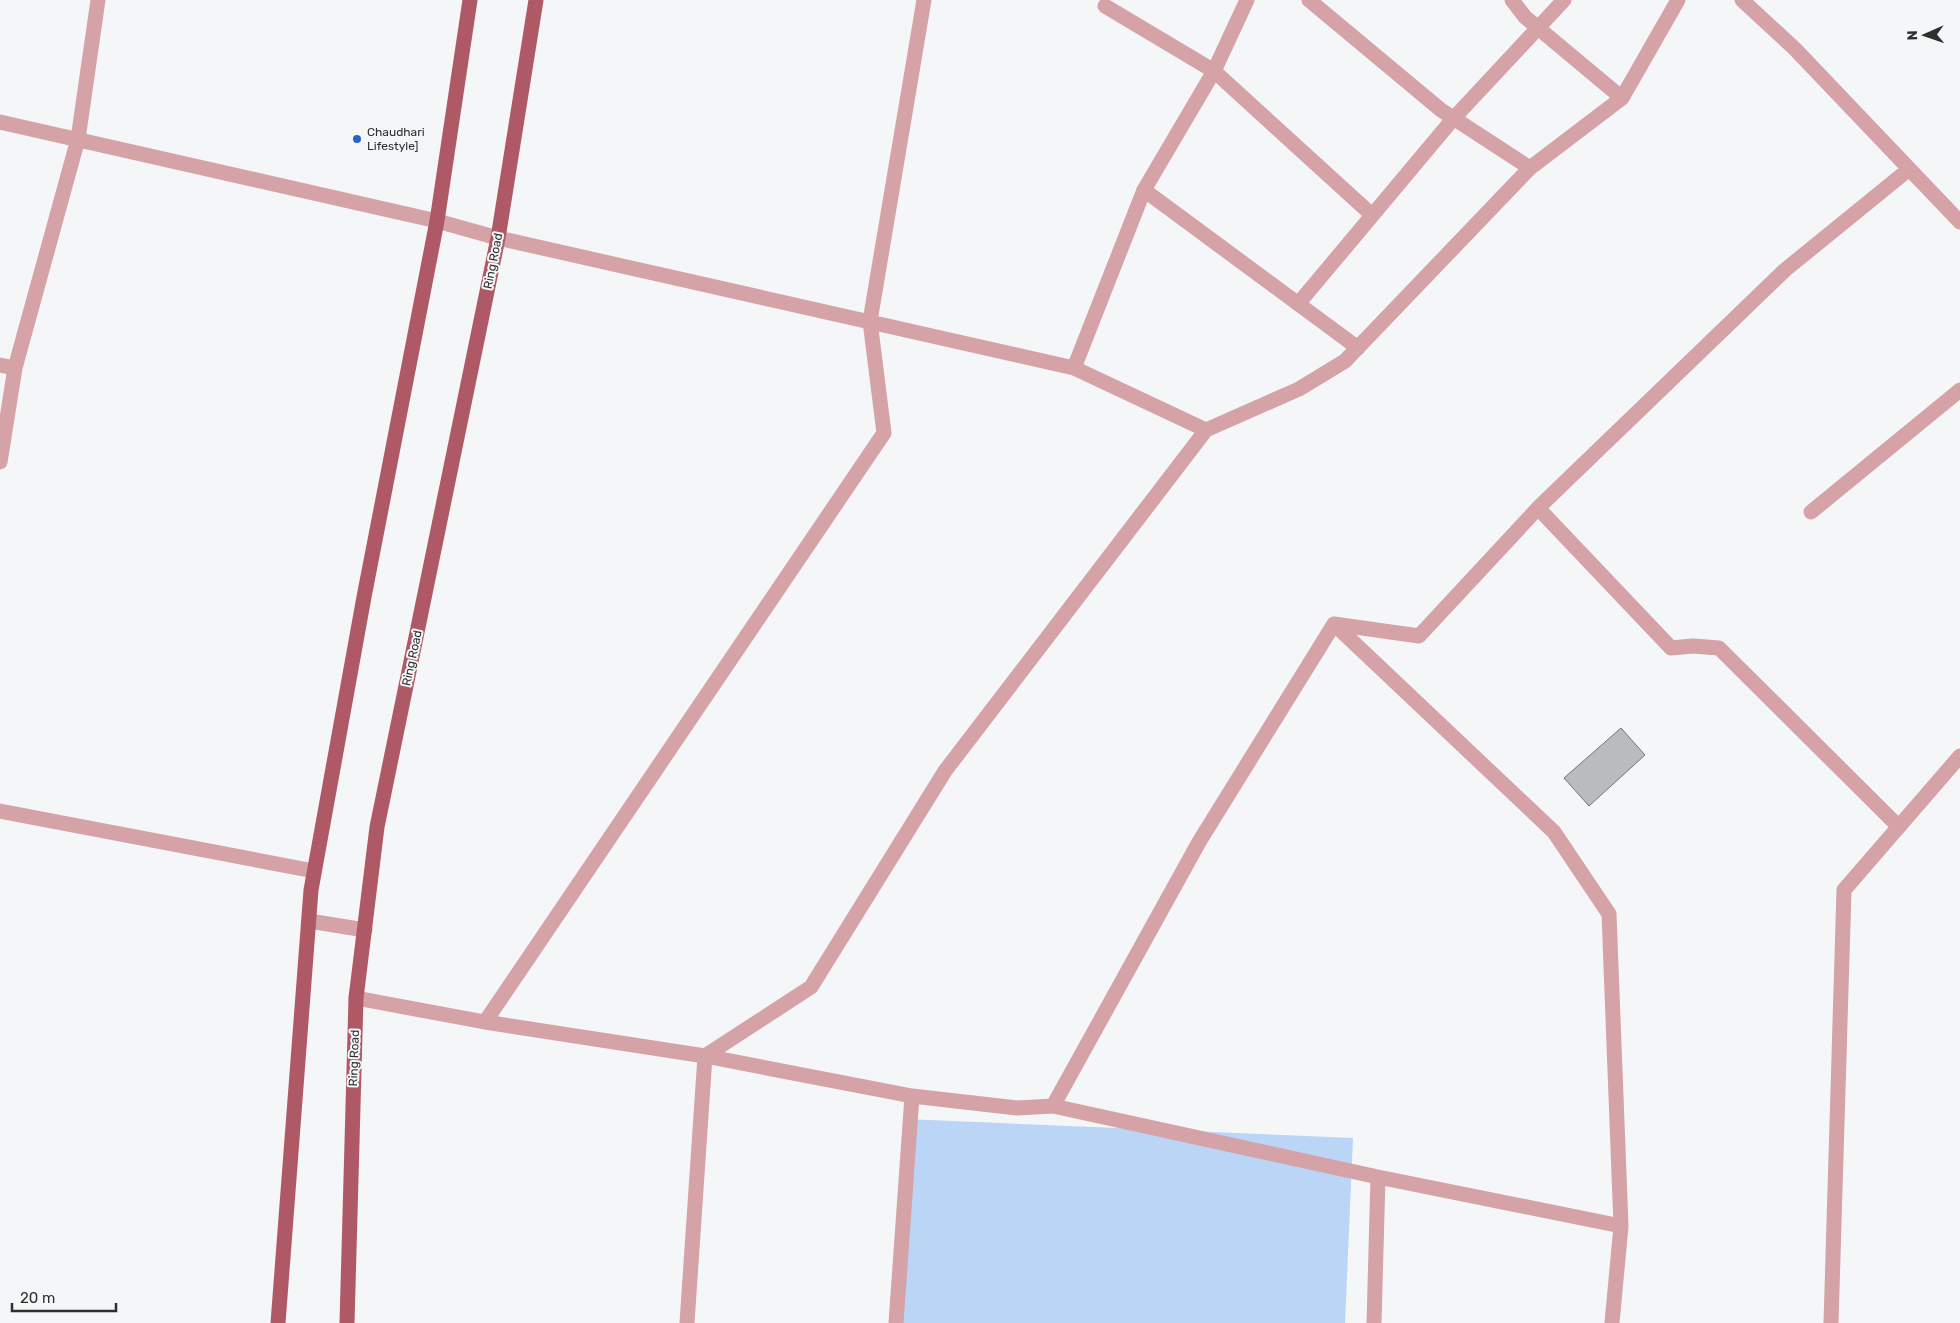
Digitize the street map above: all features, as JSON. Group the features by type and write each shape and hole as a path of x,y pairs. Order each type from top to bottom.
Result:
{"main road":[{"path":"278,1323 308,920 314,871 364,597 437,221 470,0"},
{"name":"Ring Road","path":"347,1323 356,998 377,826 498,238 536,0"}],"street":[{"path":"0,462 15,368 78,139 98,0"},
{"path":"486,1022 884,433 870,321 924,0"},
{"path":"1074,368 1144,190 1214,71 1247,0"},
{"path":"1309,0 1453,119 1530,168"},
{"path":"1512,0 1525,17 1622,98"},
{"path":"1298,304 1453,119 1564,0"},
{"path":"706,1056 811,986 945,771 1206,430 1299,389 1345,361 1530,168 1622,98 1678,0"},
{"path":"1742,0 1795,49 1908,170 1960,222"},
{"path":"1105,6 1214,71 1372,215"},
{"path":"0,122 437,221 498,238 1074,368 1206,430"},
{"path":"1334,624 1419,636 1538,508 1784,270 1908,170"},
{"path":"1144,190 1358,348"},
{"path":"0,365 15,368"},
{"path":"1811,512 1960,390"},
{"path":"1538,508 1671,648 1693,646 1719,648 1899,827"},
{"path":"1054,1106 1199,842 1334,624"},
{"path":"1334,624 1554,832 1609,914 1621,1226 1612,1323"},
{"path":"1831,1323 1844,890 1960,756"},
{"path":"0,811 314,871"},
{"path":"308,920 365,930"},
{"path":"356,998 486,1022 706,1056 912,1096 1017,1108 1054,1106 1378,1177 1621,1226"},
{"path":"687,1323 706,1056"},
{"path":"896,1323 912,1096"},
{"path":"1374,1323 1378,1177"}],"shaded area":[{"path":"905,1119 1353,1138 1345,1323 897,1323"}],"building":[{"path":"1621,728 1645,755 1589,806 1564,778"}],"place":[{"name":"Chaudhari Lifestyle]","path":"357,139"}]}
